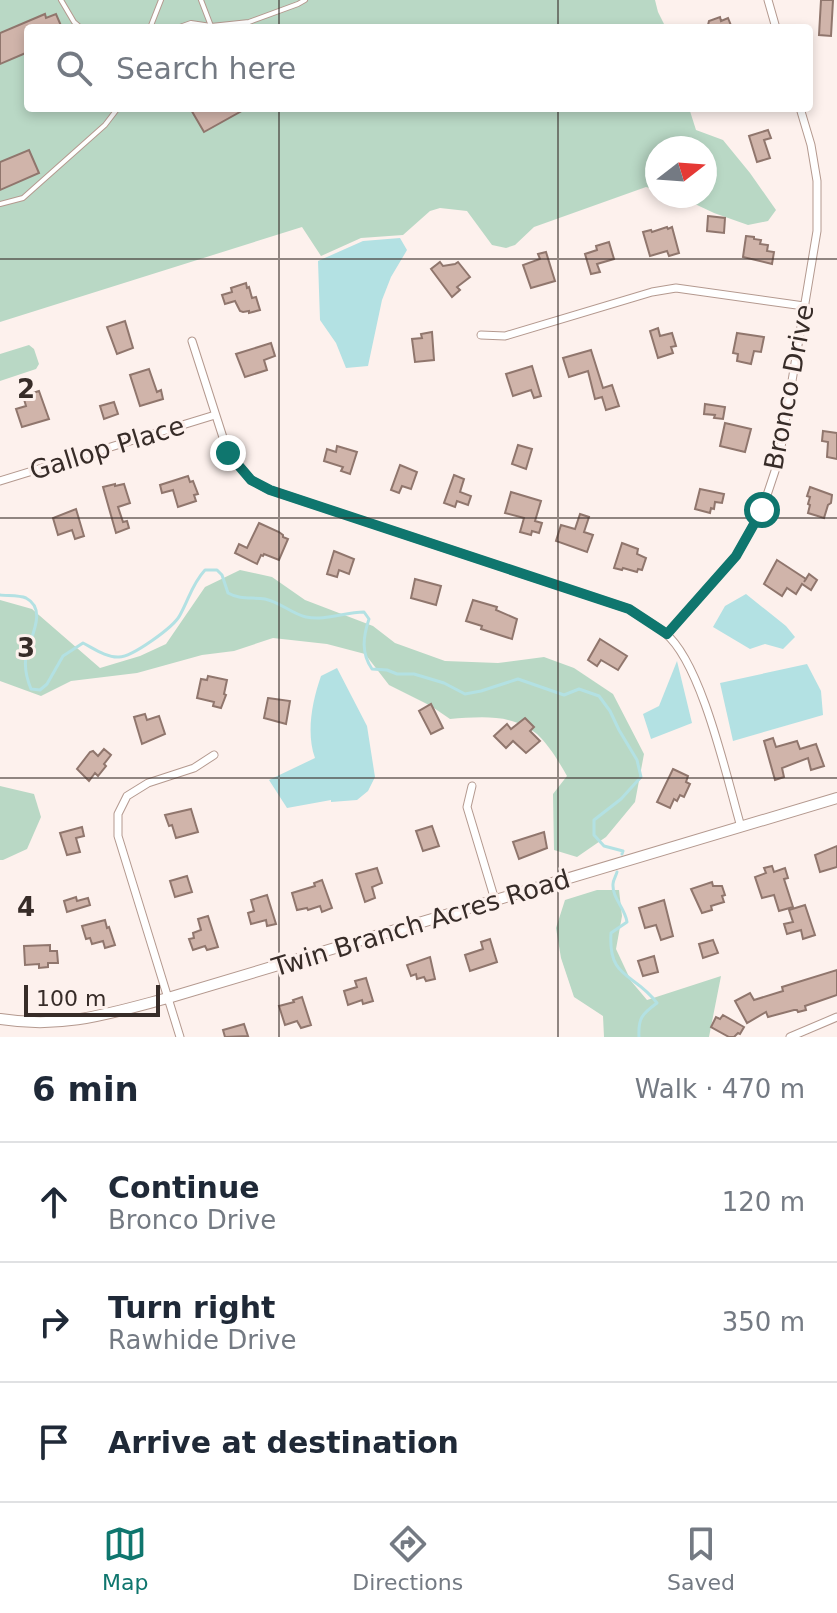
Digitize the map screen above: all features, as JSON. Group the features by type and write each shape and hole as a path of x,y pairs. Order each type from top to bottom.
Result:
{"street":[{"path":"768,0 775,24"},
{"name":"Bronco Drive","path":"667,634 736,556 762,510 779,459 817,231 817,181 801,112"},
{"path":"481,335 505,336 652,292 676,288 804,306"},
{"path":"192,341 228,453 251,480 270,490 629,609 667,634 684,657 703,697 741,827"},
{"name":"Gallop Place","path":"0,481 215,415"},
{"path":"180,1037 118,836 118,814 127,796 148,783 194,768 214,755"},
{"path":"472,786 467,807 495,900"},
{"name":"Twin Branch Acres Road","path":"0,1019 25,1023 64,1022 102,1016 837,798"},
{"path":"790,1037 837,1017"}],"lane":[{"path":"61,0 76,24"},
{"path":"152,24 161,0"},
{"path":"201,0 210,24"},
{"path":"230,24 249,22 305,0"},
{"path":"0,204 23,198 105,125 115,112"}],"green space":[{"path":"0,0 655,0 664,24 24,24 24,112 690,112 696,130 712,136 645,136 645,187 534,227 515,245 506,248 492,245 467,211 440,208 430,211 403,235 361,238 321,256 302,227 0,322"},
{"path":"717,138 723,140 750,173 776,210 768,221 748,225 703,208 717,208"},
{"path":"29,345 34,349 39,364 36,369 0,381 0,354"},
{"path":"240,570 272,577 305,600 373,626 395,643 445,661 498,663 544,657 574,668 613,694 644,754 635,802 606,837 577,857 554,850 553,794 567,776 550,748 537,734 506,719 450,719 389,685 365,654 327,644 273,638 234,651 202,655 137,673 71,681 41,696 0,681 0,600 32,609 100,668 166,644 205,587"},
{"path":"0,786 34,794 41,817 27,849 3,860 0,860"},
{"path":"597,890 619,890 622,916 616,949 631,981 647,1000 721,976 709,1037 604,1037 603,1016 574,997 561,958 556,928 565,900"}],"water":[{"path":"400,238 407,250 382,300 368,366 346,368 336,343 320,320 318,261 363,241"},
{"path":"746,594 795,637 783,649 765,644 750,649 713,627 725,606"},
{"path":"677,661 692,723 651,739 643,714 659,706"},
{"path":"807,664 821,691 823,715 733,741 720,683"},
{"path":"337,668 367,726 375,777 368,791 357,800 331,800 287,808 269,780 315,758 311,717 315,696 321,676"}],"building":[{"path":"821,0 833,0 831,36 819,35"},
{"path":"45,14 46,18 56,14 60,24 24,24 24,54 0,64 0,33"},
{"path":"728,18 730,24 708,24 709,21"},
{"path":"192,112 240,112 204,132"},
{"path":"768,130 771,138 764,140 770,158 757,162 749,136"},
{"path":"29,150 39,173 0,190 0,162"},
{"path":"708,216 725,218 724,233 707,231"},
{"path":"672,227 679,253 669,256 667,251 650,256 643,232"},
{"path":"746,236 768,245 767,251 774,252 772,264 743,257"},
{"path":"609,242 614,259 597,264 600,272 591,274 585,254"},
{"path":"546,252 555,281 531,288 523,265 540,259 538,254"},
{"path":"440,262 443,266 458,262 470,277 457,287 460,290 452,297 431,269"},
{"path":"246,283 252,298 256,297 260,310 243,312 235,301 225,304 222,295"},
{"path":"125,321 133,348 117,354 107,327"},
{"path":"658,328 660,336 672,333 676,346 671,347 673,353 658,358 650,331"},
{"path":"432,332 434,360 415,362 412,339"},
{"path":"737,333 764,337 761,352 754,351 751,364 737,361 738,354 733,353"},
{"path":"271,343 275,356 264,360 267,370 245,377 236,354"},
{"path":"591,350 603,388 612,385 619,406 606,410 602,397 595,399 588,371 569,377 563,358"},
{"path":"532,366 541,396 534,398 531,390 513,396 506,374"},
{"path":"149,369 157,392 161,390 163,399 140,406 130,375"},
{"path":"39,391 49,419 22,427 16,409 26,406 23,396"},
{"path":"114,402 118,414 104,419 100,406"},
{"path":"705,404 725,407 723,419 704,414"},
{"path":"725,423 751,429 745,452 720,446"},
{"path":"823,431 837,433 837,459 827,457 828,442 822,441"},
{"path":"518,445 532,449 526,469 512,464"},
{"path":"337,446 357,452 350,474 341,471 343,467 324,461 327,449 336,452"},
{"path":"400,465 417,472 411,489 402,486 399,493 391,490"},
{"path":"454,475 464,479 460,492 471,496 468,505 457,501 455,507 444,503"},
{"path":"188,476 198,494 194,495 196,501 178,507 173,490 162,493 160,485"},
{"path":"124,484 130,503 118,507 123,522 127,521 129,528 116,533 103,487"},
{"path":"810,487 832,495 824,518 808,513"},
{"path":"700,489 724,494 722,503 715,502 710,513 695,509"},
{"path":"511,492 541,501 535,521 542,523 539,533 532,531 531,535 520,532 524,518 505,513"},
{"path":"76,509 84,536 75,539 72,530 58,535 53,518"},
{"path":"580,514 589,517 584,532 593,535 587,552 556,541 561,525 575,529"},
{"path":"259,523 288,539 279,560 264,554 257,564 235,553 239,544 247,548"},
{"path":"622,543 638,549 637,554 646,558 642,570 614,568"},
{"path":"334,551 354,559 349,574 339,570 337,577 327,574"},
{"path":"777,560 806,579 809,574 817,580 811,590 802,584 796,594 787,588 782,596 764,584"},
{"path":"415,579 441,586 436,605 411,598"},
{"path":"473,600 497,607 496,610 517,619 512,639 466,621"},
{"path":"600,639 627,656 618,670 601,660 597,666 588,660"},
{"path":"208,676 227,680 221,708 213,706 214,702 197,698 201,679 207,680"},
{"path":"268,698 290,701 286,724 264,718"},
{"path":"431,704 443,728 431,734 419,711"},
{"path":"145,714 147,720 159,716 165,734 142,744 134,717"},
{"path":"525,718 534,727 530,731 540,741 526,753 513,741 506,748 494,736 507,724 511,729"},
{"path":"773,738 776,747 797,741 800,749 816,744 824,766 811,770 808,758 782,768 784,777 775,780 764,741"},
{"path":"104,749 111,755 104,764 106,766 89,781 77,769 90,752 98,756"},
{"path":"673,769 688,776 686,782 690,784 684,797 680,795 677,801 674,799 670,808 657,802"},
{"path":"191,809 198,832 176,838 165,815"},
{"path":"432,826 439,846 423,851 416,831"},
{"path":"82,827 84,836 76,838 80,852 67,855 60,833"},
{"path":"544,832 547,848 519,859 513,842"},
{"path":"837,846 837,867 820,872 815,855"},
{"path":"772,866 774,872 785,868 788,878 784,879 793,907 779,911 774,895 762,898 755,877 766,873 764,868"},
{"path":"377,868 382,883 372,887 375,898 365,902 356,874"},
{"path":"187,876 192,892 175,897 170,881"},
{"path":"322,880 332,908 322,912 320,906 297,910 292,893 315,886 314,883"},
{"path":"712,882 713,886 722,886 724,902 702,913 691,889"},
{"path":"267,895 276,924 267,926 266,920 251,924 248,913 254,911 251,900"},
{"path":"76,897 77,901 88,898 90,905 67,912 64,901"},
{"path":"664,900 673,936 661,940 656,925 645,928 639,908"},
{"path":"805,905 815,935 803,939 801,930 787,934 784,924 793,922 789,910"},
{"path":"208,916 218,947 207,950 205,946 193,950 189,939 201,930 198,919"},
{"path":"105,920 115,945 105,948 103,941 92,944 90,938 86,939 82,926"},
{"path":"490,939 497,962 470,971 465,955 483,949 481,942"},
{"path":"713,940 718,953 703,958 699,944"},
{"path":"50,945 50,951 57,951 58,963 48,963 48,967 39,968 39,964 25,965 24,946"},
{"path":"654,956 658,972 643,976 638,961"},
{"path":"430,957 435,979 426,981 424,977 417,979 416,974 411,976 407,965"},
{"path":"837,970 837,995 805,1006 806,1010 768,1017 766,1012 747,1023 735,1001 750,993 754,1000 783,991 782,987"},
{"path":"366,978 373,1001 363,1004 362,1000 348,1005 344,991 357,987 355,981"},
{"path":"302,997 311,1025 301,1028 297,1021 285,1025 279,1006"},
{"path":"723,1015 744,1027 740,1034 729,1037 711,1027 716,1017 720,1019"},
{"path":"244,1024 248,1036 225,1037 223,1030"}],"waterway":[{"path":"0,595 26,598 36,610 37,618 25,661 31,689 40,690 47,684 63,656 83,643 114,657 125,656 142,647 176,620 205,570 217,570 228,593 270,601 306,617 364,612 369,619 364,639 365,651 372,669 414,674 444,683 465,694 518,679 564,695 579,689 599,696 637,760 641,777 621,799 594,820 594,835 604,846 623,851 622,854"},
{"path":"617,872 613,889 627,922 611,933 614,959 618,968 657,1003 642,1017 639,1037"}],"route":[{"path":"228,453 251,480 270,490 629,609 667,634 736,556 762,510"}]}
